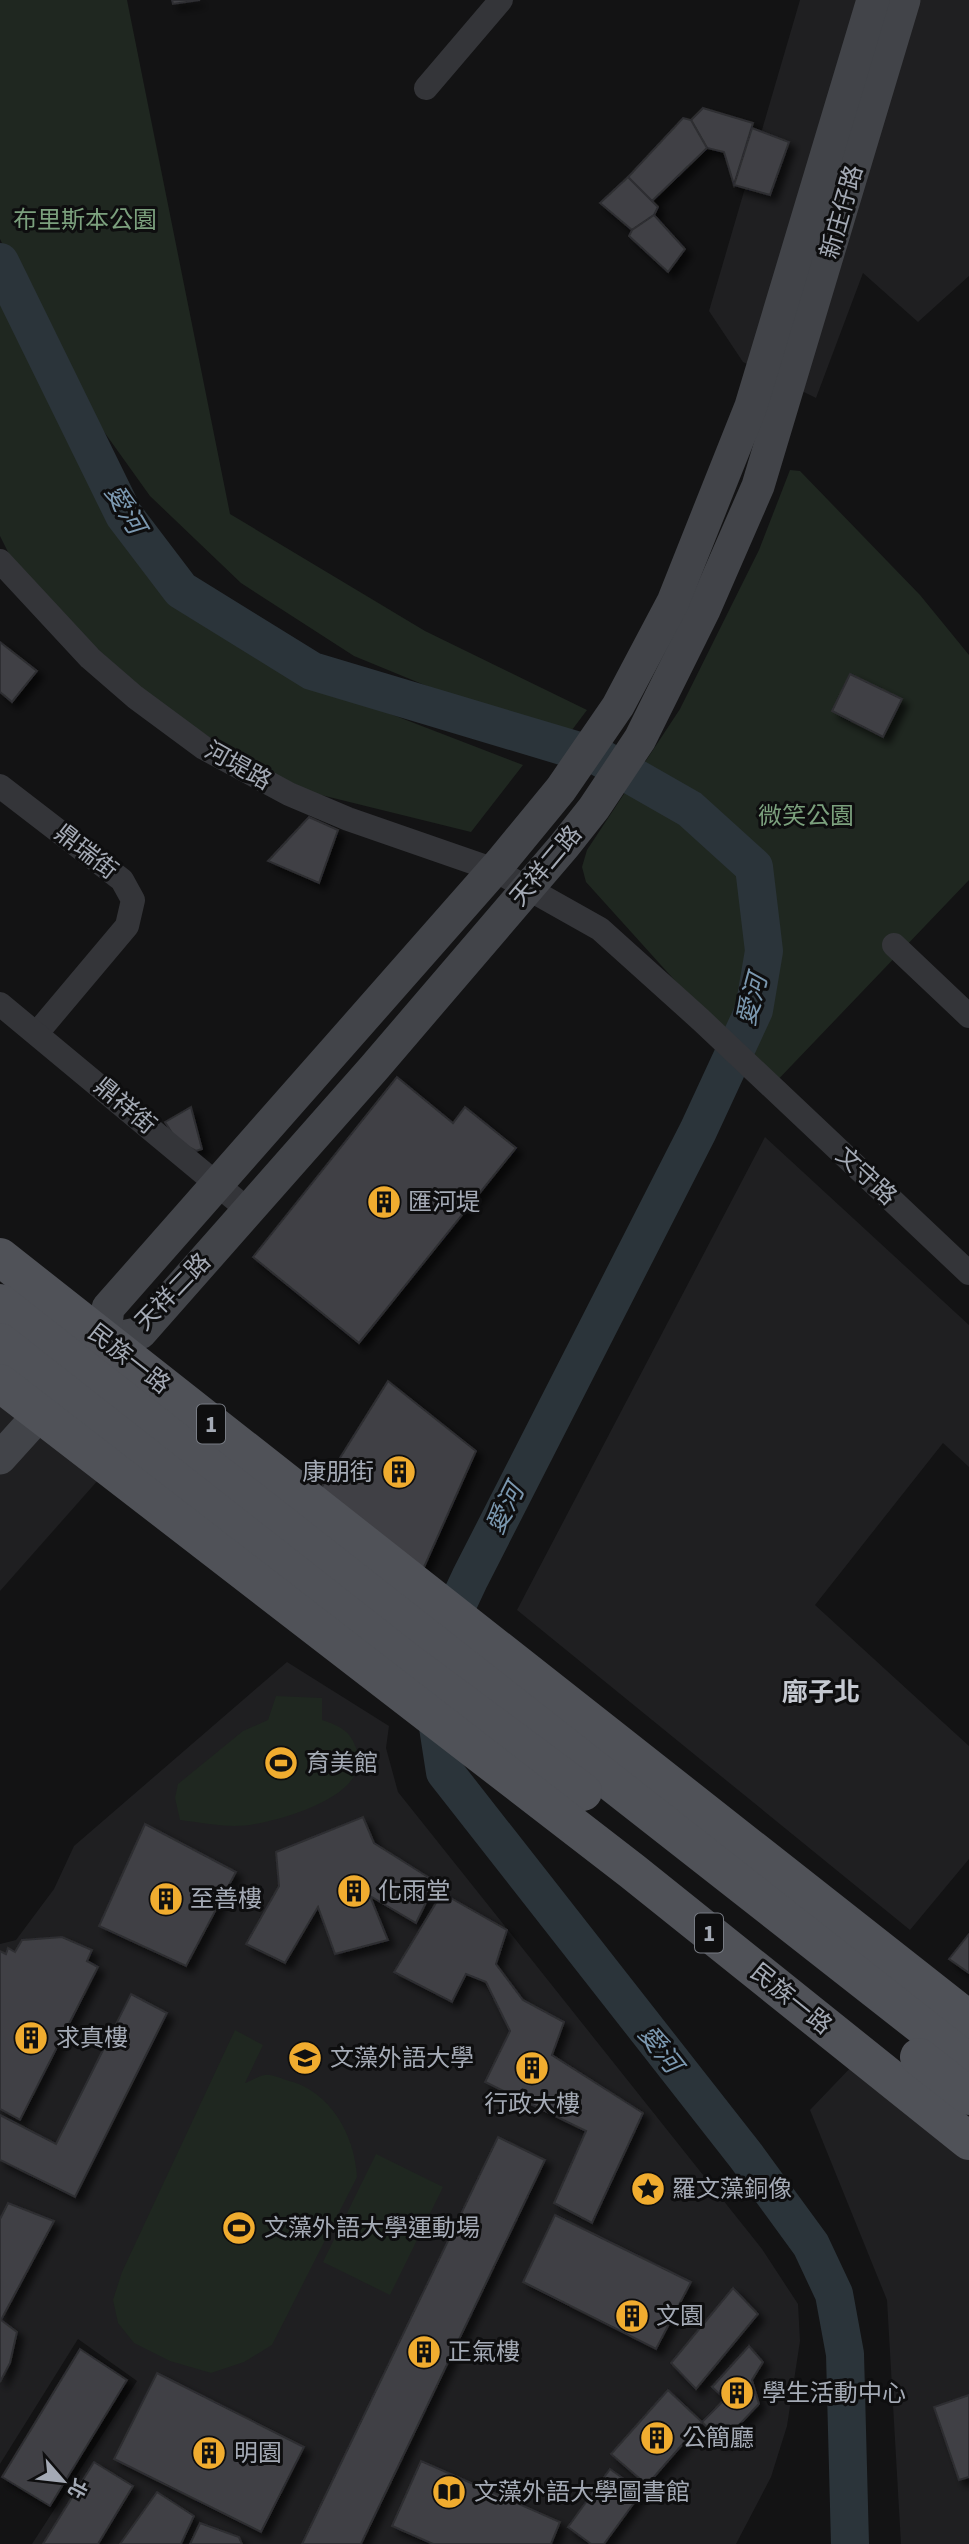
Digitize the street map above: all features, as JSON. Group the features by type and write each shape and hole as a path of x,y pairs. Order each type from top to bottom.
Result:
{"main road":[{"name":"民族一路","path":"0,1256 71,1378"},
{"name":"民族一路","path":"0,1303 71,1378 404,1624"},
{"name":"民族一路","path":"0,1342 71,1378 404,1624"},
{"name":"民族一路","path":"0,1383 71,1378"},
{"name":"1","path":"404,1624 469,1687 969,2063"},
{"name":"1","path":"404,1624 469,1687 969,2020"},
{"name":"民族一路","path":"469,1687 600,1805 969,2096"},
{"name":"民族一路","path":"469,1687 969,2141"}],"street":[{"path":"426,88 501,0"},
{"name":"新庄仔路","path":"765,414 873,0"},
{"name":"新庄仔路","path":"765,414 904,0"},
{"name":"天祥二路","path":"71,1378 108,1308 495,870 561,789 605,724 673,602 765,414"},
{"name":"天祥二路","path":"71,1378 140,1332 594,808 639,741 704,610 753,498 765,414"},
{"name":"河堤路","path":"0,561 90,657 135,697 204,748 289,794 495,870 528,887"},
{"name":"鼎瑞街","path":"0,786 122,880 133,900 127,926 37,1033"},
{"name":"文守路","path":"528,887 600,929 701,1020 969,1273"},
{"path":"894,945 969,1016"},
{"name":"鼎祥街","path":"0,1004 248,1210"},
{"path":"0,1458 71,1378"}],"shaded area":[{"path":"800,0 969,0 969,276 918,322 863,273 816,398 743,362 709,311"},
{"path":"765,1137 969,1325 969,1467 943,1443 815,1605 969,1746 969,1859 910,1930 517,1610"},
{"path":"0,1400 99,1479 0,1591"},
{"name":"文藻外語大學","path":"287,1662 389,1726 386,1748 398,1792 762,2249 798,2304 800,2341 787,2426 771,2477 736,2544 32,2544 137,2381 78,2339 0,2464 0,1944 16,1940 54,1889 74,1846"},
{"path":"855,2063 969,2155 969,2544 901,2544 887,2300 810,2110"}],"green space":[{"name":"布里斯本公園","path":"0,0 127,0 230,514 425,631 587,710 560,746 553,738 354,656 241,583 150,496 77,394 0,239"},
{"path":"0,291 109,520 201,624 279,671 523,765 471,832 313,793 234,754 156,701 75,629 12,560 0,536"},
{"name":"微笑公園","path":"790,470 800,471 920,595 969,655 969,880 771,1087 586,882 582,867 587,850 680,709 759,550"},
{"name":"育美館","path":"276,1696 322,1698 322,1720 346,1731 356,1747 357,1769 350,1782 321,1803 268,1821 237,1826 180,1820 175,1798 178,1784 243,1731 268,1720"},
{"path":"235,2030 263,2045 245,2083 270,2075 302,2085 315,2093 337,2116 345,2130 357,2177 272,2345 244,2362 211,2373 170,2361 134,2343 118,2323 113,2300 122,2272"},
{"path":"376,2154 443,2187 390,2295 323,2262"}],"building":[{"path":"172,0 200,0 173,4"},
{"path":"703,108 753,123 734,185 724,152 707,148 691,120"},
{"path":"683,118 691,120 707,148 650,203 628,177"},
{"path":"752,128 789,142 770,195 734,185"},
{"path":"628,177 658,207 654,215 632,230 600,203"},
{"path":"654,215 685,249 668,272 629,236 632,230"},
{"path":"0,642 37,671 12,702 0,692"},
{"path":"850,674 902,699 883,737 832,711"},
{"path":"309,817 338,830 319,883 268,861"},
{"name":"匯河堤","path":"397,1077 453,1123 465,1107 516,1148 359,1343 253,1257"},
{"path":"191,1107 202,1149 196,1151 177,1141 165,1122"},
{"name":"康朋街","path":"388,1381 476,1451 421,1574 318,1493"},
{"name":"化雨堂","path":"363,1817 374,1843 436,1882 416,1923 370,1896 388,1940 335,1954 318,1907 285,1963 246,1944 279,1886 276,1852"},
{"name":"至善樓","path":"145,1824 236,1872 186,1966 99,1926"},
{"name":"行政大樓","path":"442,1893 507,1930 496,1964 523,2000 564,2022 552,2055 643,2113 592,2223 554,2203 586,2131 485,2082 510,2031 486,1982 466,1974 452,2002 394,1972"},
{"path":"969,1934 969,1973 949,1959"},
{"name":"求真樓","path":"62,1937 92,1950 87,1961 98,1967 20,2120 0,2109 0,1951 6,1954 8,1948 15,1952 22,1940"},
{"path":"131,1994 167,2013 75,2197 0,2160 0,2115 56,2144"},
{"name":"正氣樓","path":"498,2137 545,2160 361,2544 302,2544"},
{"path":"8,2203 54,2221 1,2320 17,2332 10,2363 0,2382 0,2219"},
{"name":"文園","path":"555,2215 691,2282 656,2349 523,2282"},
{"path":"733,2288 758,2314 696,2389 671,2363"},
{"name":"學生活動中心","path":"749,2346 763,2362 752,2380 759,2404 722,2443 702,2422 725,2399 712,2387"},
{"path":"80,2349 127,2380 50,2506 2,2477"},
{"name":"明園","path":"157,2373 304,2447 261,2532 114,2459"},
{"name":"公簡廳","path":"668,2390 702,2422 647,2485 611,2454"},
{"path":"969,2395 969,2477 959,2480 934,2407"},
{"name":"文藻外語大學圖書館","path":"421,2461 560,2522 551,2544 433,2544 392,2526"},
{"path":"94,2462 133,2486 98,2544 43,2544"},
{"path":"610,2469 642,2492 604,2544 591,2544 568,2527"},
{"path":"157,2492 194,2516 181,2544 120,2544"},
{"path":"200,2523 239,2537 242,2544 190,2544"}],"waterway":[{"name":"愛河","path":"0,262 124,515 181,590 312,671 599,757 690,809 754,867 764,951 754,1010 698,1131 470,1578 447,1627 432,1688 445,1772 746,2156 811,2245 834,2294 845,2354 850,2544"}],"place":[{"name":"匯河堤","path":"384,1202"},
{"name":"康朋街","path":"399,1472"},
{"name":"育美館","path":"281,1763"},
{"name":"化雨堂","path":"354,1891"},
{"name":"至善樓","path":"166,1899"},
{"name":"求真樓","path":"31,2038"},
{"name":"文藻外語大學","path":"305,2058"},
{"name":"行政大樓","path":"532,2068"},
{"name":"羅文藻銅像","path":"648,2189"},
{"name":"文藻外語大學運動場","path":"239,2228"},
{"name":"文園","path":"632,2316"},
{"name":"正氣樓","path":"424,2352"},
{"name":"學生活動中心","path":"737,2393"},
{"name":"公簡廳","path":"657,2438"},
{"name":"明園","path":"209,2453"},
{"name":"文藻外語大學圖書館","path":"449,2492"}],"district":[{"name":"廍子北","path":"821,1692"}]}
